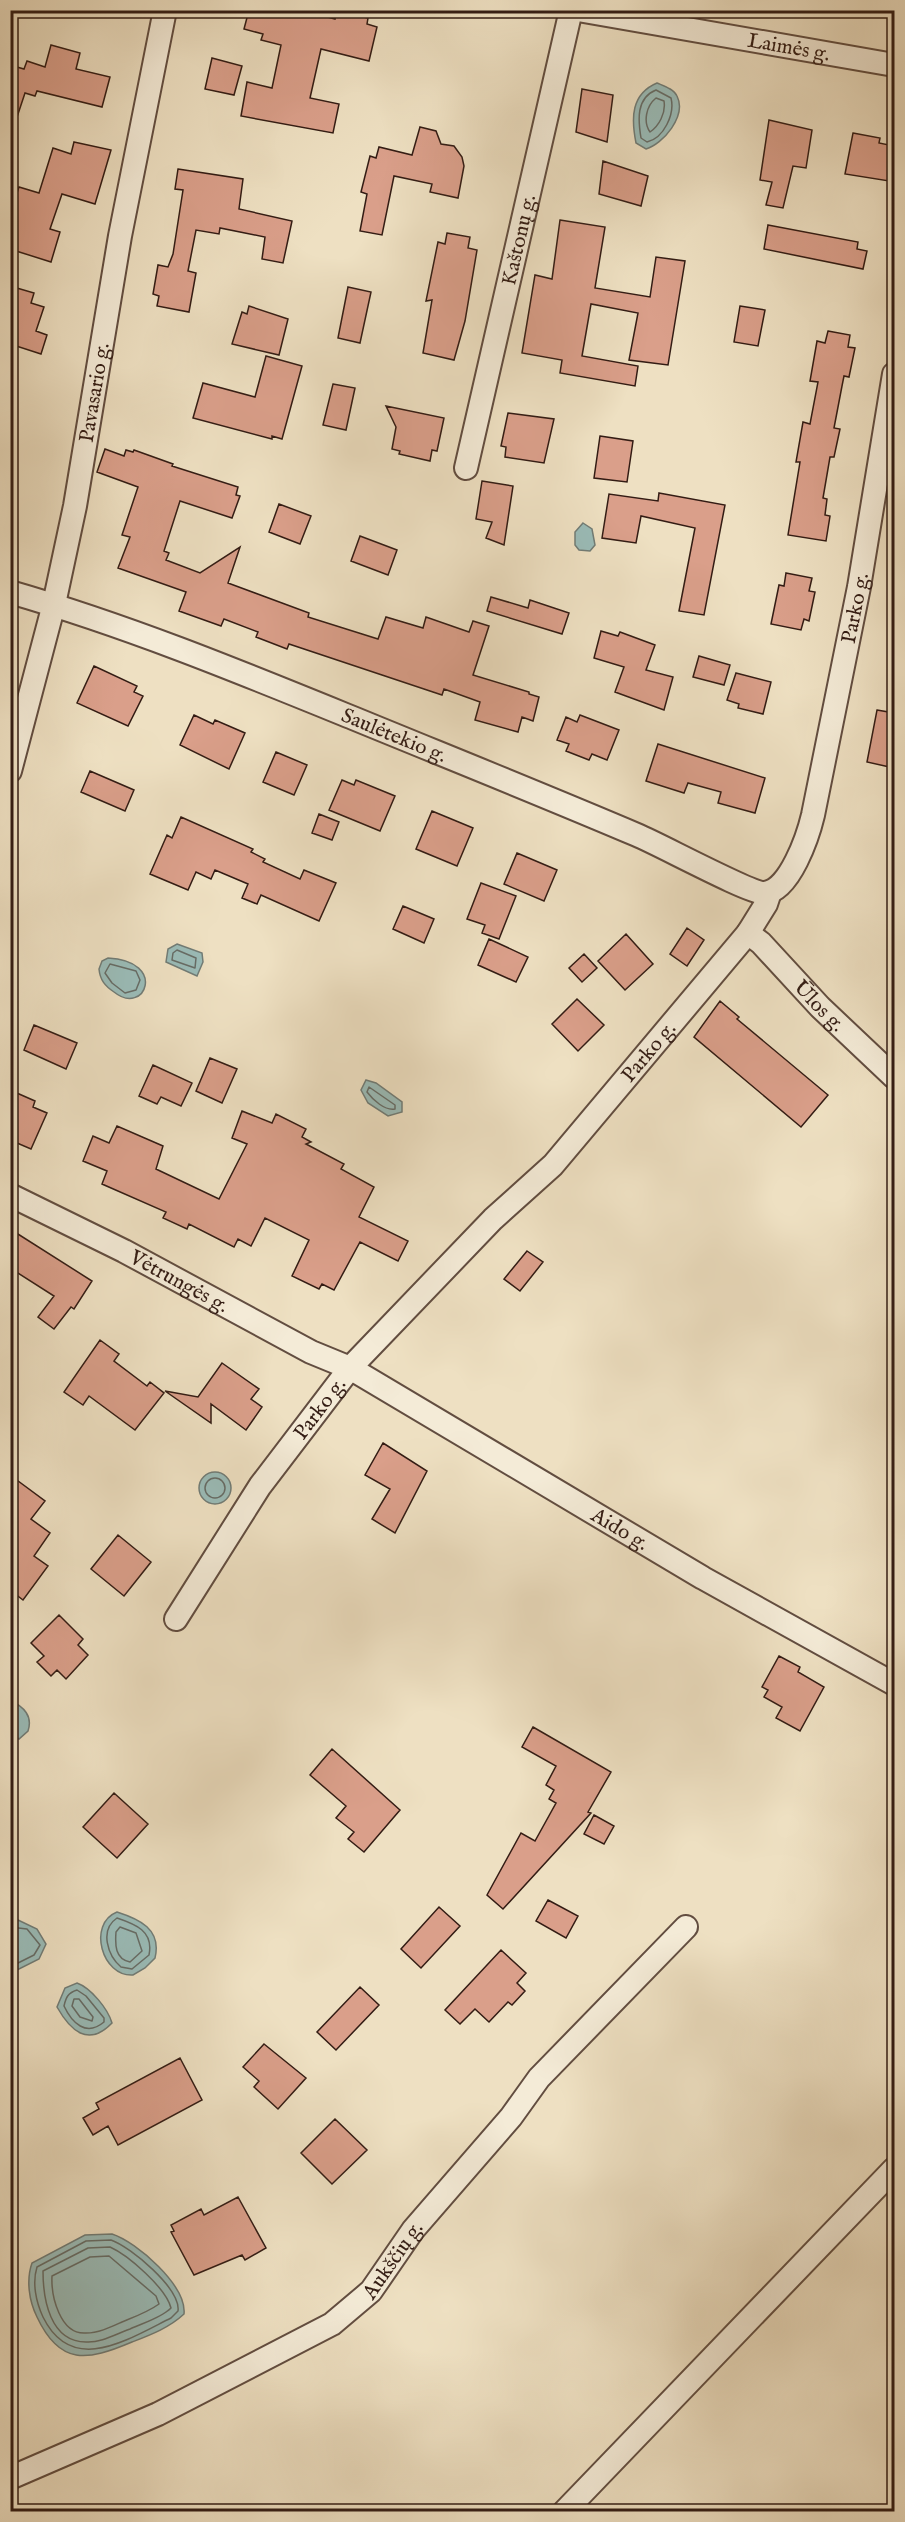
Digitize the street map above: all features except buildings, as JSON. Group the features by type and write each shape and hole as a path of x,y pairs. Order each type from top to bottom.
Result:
{"street":[{"name":"Pavasario g.","path":"10,771 54,604 75,506 120,236 165,10"},
{"name":"Kaštonų g.","path":"466,468 571,10"},
{"name":"Laimės g.","path":"578,10 894,65"},
{"name":"Parko g.","path":"176,1619 260,1486 350,1368 493,1219 553,1165 748,933 766,904 770,892 783,883 801,851 813,815 860,578 894,374"},
{"name":"Saulėtekio g.","path":"10,592 97,617 268,683 670,849 744,888 758,893 770,892"},
{"name":"Ūlos g.","path":"748,933 761,943 820,1007 894,1077"},
{"name":"Vėtrungės g.","path":"10,1195 124,1251 311,1352 350,1368"},
{"name":"Aido g.","path":"350,1368 703,1578 894,1684"},
{"name":"Aukščių g.","path":"10,2478 158,2414 332,2324 351,2310 371,2291 413,2230 511,2117 539,2078 686,1927"},
{"path":"564,2511 894,2169"}],"water":[{"path":"657,83 676,94 679,112 666,135 646,149 636,143 635,108 642,94"},
{"path":"583,523 592,529 595,545 590,551 579,550 575,545 575,532"},
{"path":"177,944 202,953 203,962 197,976 166,962 168,949"},
{"path":"108,958 127,961 139,968 145,985 142,993 135,998 125,998 106,985 100,976 99,969 102,961"},
{"path":"366,1080 376,1083 402,1102 402,1112 388,1116 368,1103 361,1090"},
{"path":"215,1472 227,1476 231,1488 227,1500 215,1504 203,1500 199,1488 203,1476"},
{"path":"10,1700 23,1709 28,1716 28,1731 19,1739 11,1735"},
{"path":"117,1912 141,1922 152,1933 155,1940 155,1958 133,1975 113,1968 102,1949 102,1927 108,1918"},
{"path":"18,1920 37,1929 46,1944 39,1959 11,1973 11,1922"},
{"path":"77,1983 88,1989 98,2000 112,2023 95,2034 87,2035 74,2029 57,2007 65,1988"},
{"path":"112,2234 147,2255 169,2278 183,2303 184,2314 159,2331 116,2348 101,2353 76,2355 55,2344 34,2311 29,2283 32,2263 85,2235"}]}
